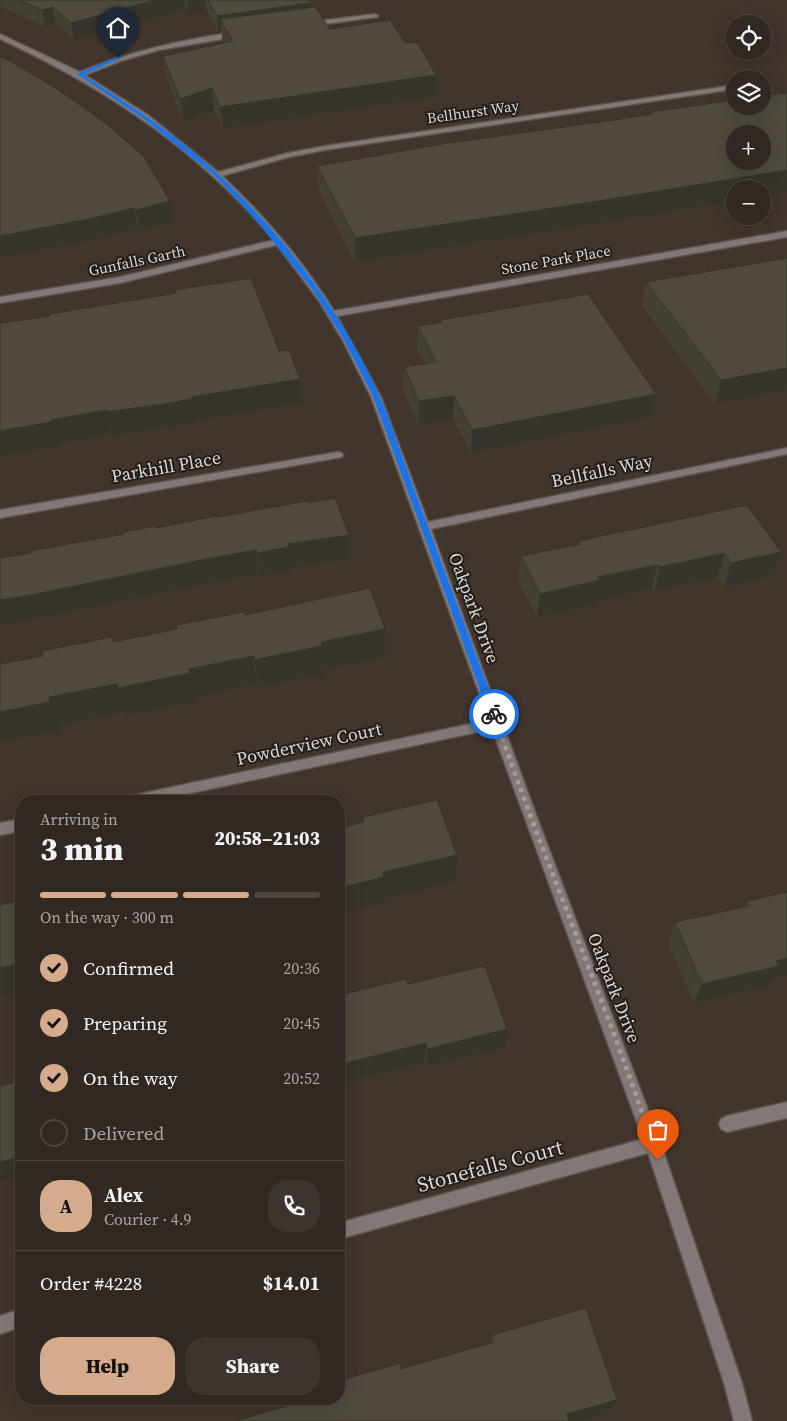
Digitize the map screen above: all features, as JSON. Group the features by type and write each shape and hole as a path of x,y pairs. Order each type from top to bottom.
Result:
{"street":[{"path":"297,26 375,16"},
{"path":"79,74 118,58 147,50 198,39 248,33"},
{"name":"Oakpark Drive","path":"0,36 79,74 146,118 217,175 278,242 315,288 376,396 534,828 653,1144 733,1383 743,1421"},
{"name":"Bellhurst Way","path":"217,175 306,151 726,88"},
{"name":"Stone Park Place","path":"330,314 787,234"},
{"name":"Gunfalls Garth","path":"0,300 80,288 278,242"},
{"name":"Bellfalls Way","path":"425,526 787,450"},
{"name":"Parkhill Place","path":"0,514 338,455"},
{"name":"Powderview Court","path":"158,795 496,723"},
{"path":"0,829 15,826"},
{"path":"726,1124 787,1110"},
{"name":"Stonefalls Court","path":"345,1229 653,1144"},
{"path":"0,1324 15,1320"}],"building":[{"path":"19,0 156,0 71,23 53,7 42,10"},
{"path":"208,0 308,0 310,3 217,16"},
{"path":"315,7 330,29 390,20 405,43 417,42 436,75 220,107 212,88 180,99 163,56 233,41 220,19"},
{"path":"0,56 60,91 108,125 144,157 170,201 136,210 134,208 89,219 0,236"},
{"path":"787,93 787,170 355,238 317,166 442,144 652,114 651,112 726,101 726,115 771,115 771,95"},
{"path":"787,258 787,368 721,380 646,282"},
{"path":"251,278 279,351 289,350 300,379 191,397 192,399 164,404 107,412 107,410 0,431 0,323 50,316 49,314 176,293 175,290"},
{"path":"588,294 656,394 472,430 454,396 419,401 404,367 436,362 418,326 442,322 441,320"},
{"path":"335,498 349,535 288,544 289,547 257,553 256,550 211,558 0,600 0,558 124,534 123,532 155,526 156,528 216,516"},
{"path":"747,505 781,552 731,563 725,553 660,567 657,565 598,577 600,580 540,594 521,556 580,544 578,541"},
{"path":"370,588 385,629 321,642 322,646 254,660 253,656 189,669 190,673 118,688 117,684 49,697 50,702 0,712 0,664 43,656 42,651 112,637 113,642 177,629 176,625 244,612 245,615"},
{"path":"437,800 457,855 383,872 384,877 345,887 345,827 364,822 363,817"},
{"path":"787,892 787,958 776,961 779,966 702,984 675,922 749,906 747,901"},
{"path":"15,901 15,964 0,968 0,905"},
{"path":"485,966 507,1029 427,1049 426,1043 345,1063 345,994 406,979 408,984"},
{"path":"15,1076 15,1158 0,1162 0,1086 13,1083 12,1077"},
{"path":"586,1308 617,1400 567,1414 569,1421 236,1421 290,1405 345,1405 345,1379 400,1363 401,1369 494,1342 492,1335"}],"way so far":[{"path":"494,714 534,828 595,986 658,1160"}],"route":[{"path":"118,58 79,74 146,118 217,175 296,262 315,288 346,338 376,396 494,714"}]}
